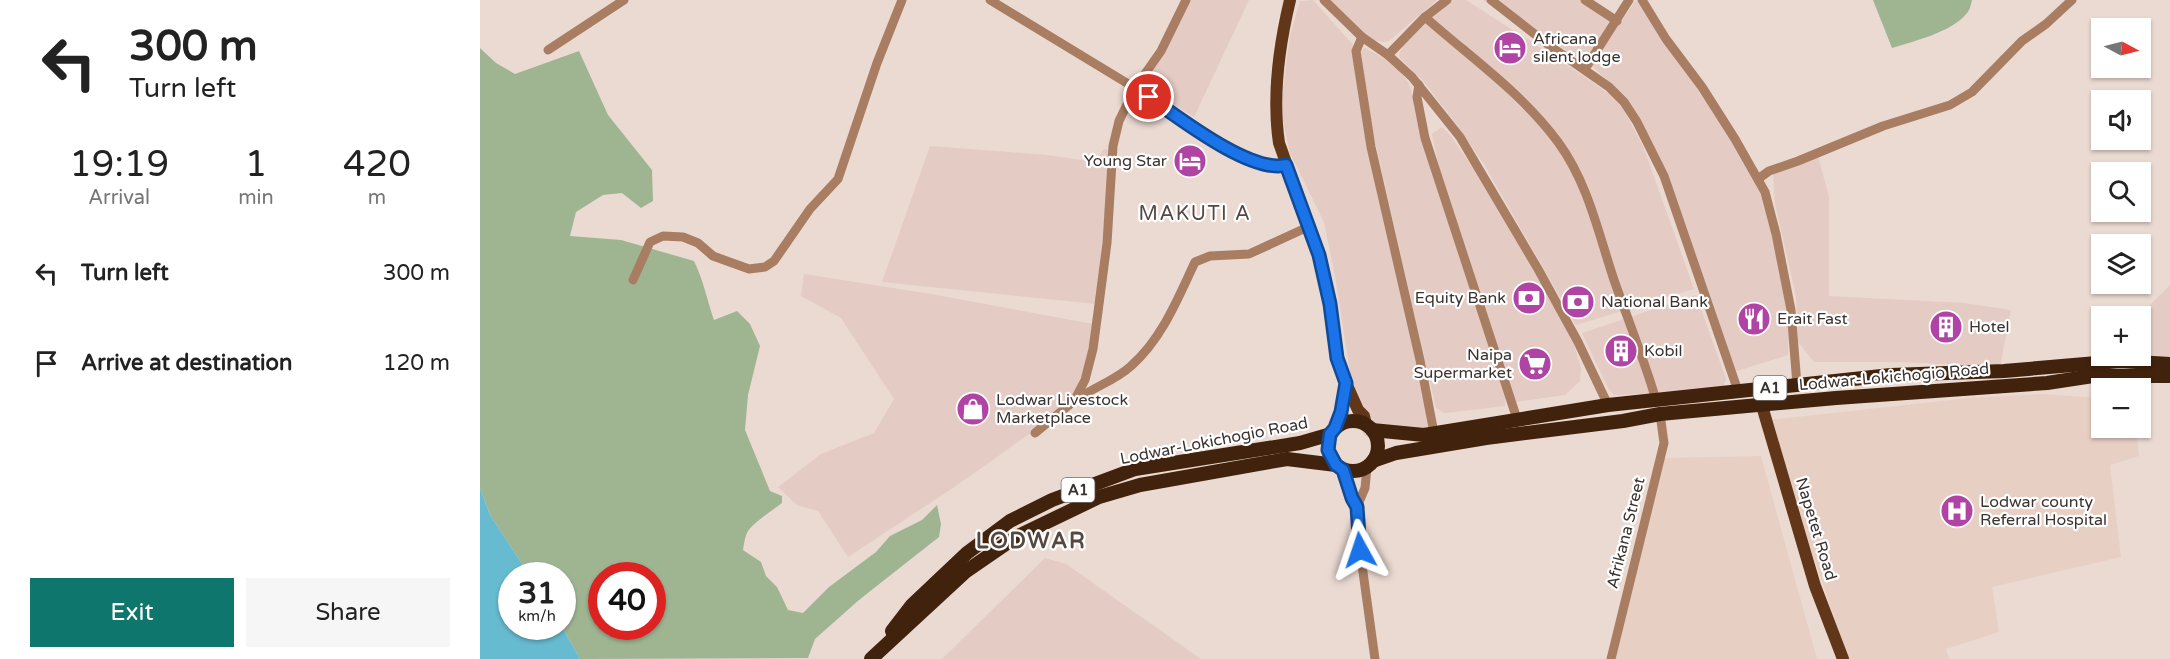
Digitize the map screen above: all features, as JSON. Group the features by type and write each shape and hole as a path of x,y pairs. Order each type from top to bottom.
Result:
{"highway":[{"name":"Lodwar-Lokichogio Road","path":"1369,427 1424,435 1608,405 1891,375 2004,371 2120,361 2170,364"},
{"name":"Lodwar-Lokichogio Road","path":"1370,464 1396,453 1660,414 1836,398 2047,383 2093,376 2170,376"},
{"name":"A1","path":"1333,431 1350,421 1369,427"},
{"path":"1369,427 1378,445 1370,464"},
{"name":"Lodwar-Lokichogio Road","path":"875,655 912,605 967,553 1010,521 1053,500 1136,469 1300,443 1333,431"},
{"path":"1333,431 1328,450 1339,467"},
{"name":"Lodwar-Lokichogio Road","path":"875,655 965,572 1016,537 1091,500 1140,485 1287,459 1339,467"},
{"name":"A1","path":"1339,467 1359,471 1370,464"}],"main road":[{"path":"1290,0 1284,24 1276,101 1277,126 1286,165 1310,226 1326,286 1337,358 1358,410 1369,427"},
{"path":"1333,431 1341,412 1346,383"},
{"name":"Napetet Road","path":"1762,406 1815,586 1843,659"}],"street":[{"path":"548,50 624,0"},
{"path":"633,280 650,242 663,236 690,239 713,256 749,269 765,267 774,261 810,209 838,180 877,63 902,0"},
{"path":"990,0 1002,3 1238,155 1271,166 1286,165"},
{"path":"1074,401 1085,380 1093,349 1107,243 1113,146 1119,121 1135,87 1161,51 1186,0"},
{"path":"1324,0 1362,38 1388,55 1419,85 1460,137 1578,342 1608,405"},
{"path":"1388,55 1425,17 1447,0"},
{"path":"1491,0 1616,93 1647,139 1664,176 1738,391"},
{"path":"1585,0 1617,21"},
{"path":"1585,69 1629,0"},
{"path":"1642,0 1666,39 1702,87 1758,179 1771,209 1793,331 1797,385"},
{"path":"1758,179 1768,171 1883,126 1950,105 1972,92 2022,40 2046,24 2072,0"},
{"path":"1425,17 1531,110 1571,161 1584,184 1656,400"},
{"path":"1362,38 1356,51 1371,147 1420,360 1434,433"},
{"path":"1419,85 1417,97 1425,138 1517,419"},
{"path":"1035,433 1074,401 1131,366 1148,347 1168,318 1195,262 1210,256 1249,254 1310,226"},
{"name":"Afrikana Street","path":"1611,659 1664,442 1660,414"},
{"path":"1370,464 1365,488 1357,507 1358,536 1375,659"},
{"path":"1339,467 1357,507"}],"shaded area":[{"path":"1190,0 1249,0 1194,117 1143,86"},
{"path":"1313,0 1353,45 1364,131 1425,395 1428,431 1371,439 1364,435 1357,417 1335,276 1324,222 1290,153 1282,117 1290,36 1300,1"},
{"path":"1330,0 1437,0 1389,41 1384,42 1373,40 1348,21"},
{"path":"1452,0 1466,0 1582,75 1612,96 1622,107 1643,146 1694,289 1576,325 1485,166 1424,82 1400,58 1399,54 1403,46 1432,16"},
{"path":"1483,0 1581,0 1613,21 1584,61"},
{"path":"1636,0 1709,104 1759,188 1768,211 1789,323 1788,355 1734,372 1704,281 1630,105 1622,94 1591,65"},
{"path":"1365,48 1395,64 1409,84 1506,392 1505,406 1445,413 1436,408 1369,115 1359,52"},
{"path":"1442,127 1476,172 1521,246 1575,347 1581,368 1580,381 1565,395 1516,402 1443,187 1432,134"},
{"path":"930,146 1047,155 1095,162 1104,149 1111,150 1096,304 882,282"},
{"path":"1818,156 1829,197 1829,296 1964,303 2011,310 2000,367 1901,362 1814,362 1798,342 1796,296 1775,204 1773,173"},
{"name":"Lodwar Livestock Marketplace","path":"804,274 931,294 1093,324 1089,360 1073,394 1049,420 953,488 848,557 818,511 797,505 778,487 821,454 874,433 894,399 841,318 801,296"},
{"path":"2170,285 2170,360 2151,357 2151,306 2149,306"},
{"path":"1696,295 1726,379 1723,388 1717,392 1614,395 1608,388 1582,333"},
{"name":"Lodwar county Referral Hospital","path":"2041,394 2091,397 2091,438 2137,438 2139,456 2110,465 2121,557 1992,587 1999,632 1946,649 1949,659 1848,659 1768,420 1969,398"},
{"path":"1761,456 1817,659 1615,659 1662,458"},
{"path":"1045,558 1066,564 1201,659 942,659"}],"green space":[{"path":"1873,0 1972,0 1968,12 1952,26 1892,48"},
{"path":"480,48 496,63 515,74 579,51 608,115 652,170 653,201 641,208 622,193 603,195 576,212 570,236 621,240 694,261 714,320 737,311 750,324 760,346 748,395 745,430 770,491 782,496 782,503 748,531 743,550 761,562 766,576 777,587 788,610 803,613 829,587 876,552 890,536 922,520 937,505 941,524 939,537 859,600 815,639 808,658 580,659 569,640 576,640 576,562 521,562 490,515 480,488"}],"water":[{"path":"480,488 490,515 521,562 498,562 498,640 569,640 580,659 480,659"}],"place":[{"name":"Africana silent lodge","path":"1510,48"},
{"name":"Young Star","path":"1190,161"},
{"name":"Equity Bank","path":"1529,298"},
{"name":"National Bank","path":"1578,302"},
{"name":"Erait Fast","path":"1754,319"},
{"name":"Hotel","path":"1946,327"},
{"name":"Kobil","path":"1621,351"},
{"name":"Naipa Supermarket","path":"1535,364"},
{"name":"Lodwar Livestock Marketplace","path":"973,409"},
{"name":"Lodwar county Referral Hospital","path":"1957,511"}],"district":[{"name":"MAKUTI A","path":"1195,214"},
{"name":"LODWAR","path":"1031,541"}],"route":[{"path":"1149,97 1238,155 1271,166 1286,165 1310,226 1323,268 1337,358 1346,383 1341,412 1330,434 1328,450 1330,458 1343,470 1357,507 1360,550"}]}
